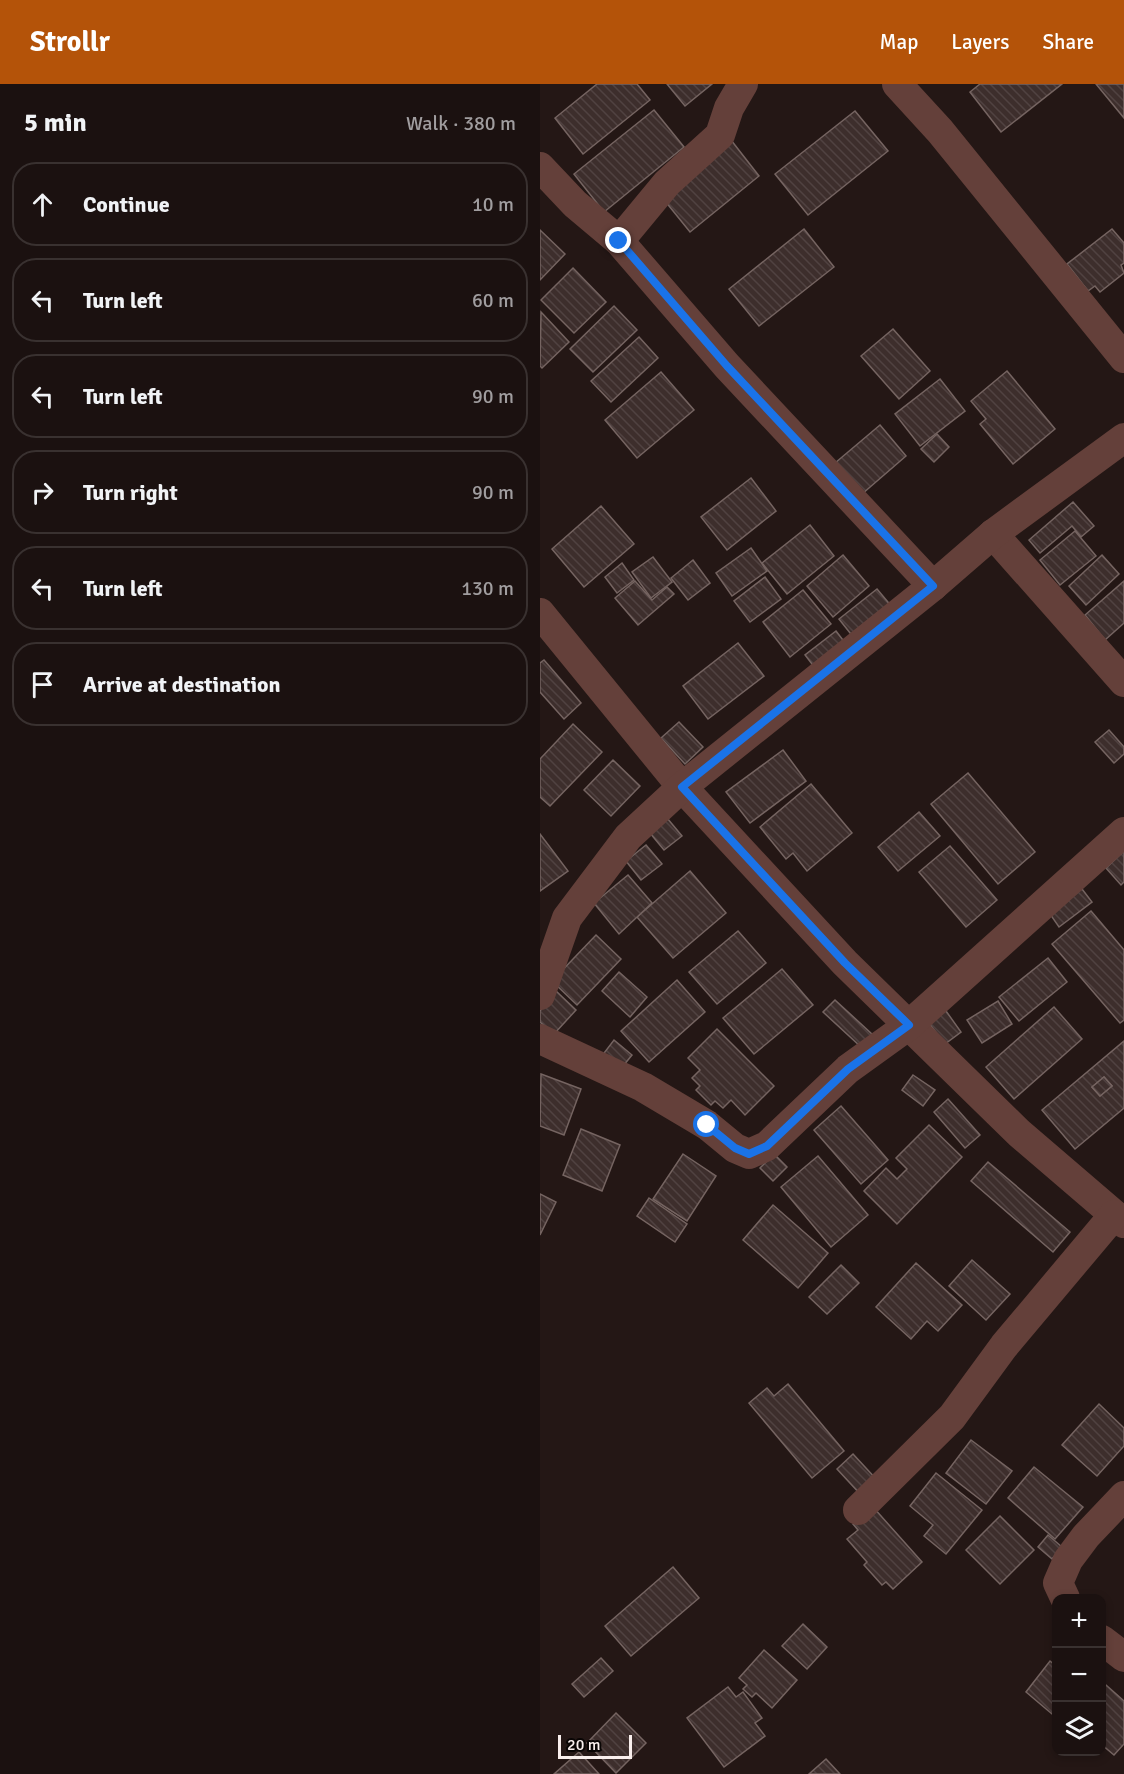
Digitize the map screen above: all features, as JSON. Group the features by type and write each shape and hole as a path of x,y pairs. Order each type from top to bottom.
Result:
{"street":[{"path":"619,241 667,183 720,135 729,108 743,84"},
{"path":"897,84 940,131 1124,358"},
{"path":"540,167 575,204 619,241 727,366 933,586"},
{"path":"540,995 567,918 628,837 682,787 933,586 993,534 1124,438"},
{"path":"993,534 1124,682"},
{"path":"540,614 682,787 845,963 1018,1133 1119,1219 1004,1346 952,1417 858,1510"},
{"path":"540,1039 643,1087 707,1125 735,1148 749,1154 767,1146 848,1069 909,1025 1124,832"},
{"path":"1063,1594 1058,1583 1068,1560 1086,1536 1124,1496"},
{"path":"1106,1644 1124,1657"}],"building":[{"path":"597,84 637,84 650,100 583,154 555,118"},
{"path":"667,84 712,84 685,106"},
{"path":"980,84 1062,84 1001,132 970,92"},
{"path":"1096,84 1124,84 1124,118"},
{"path":"654,110 684,147 604,212 574,174"},
{"path":"855,111 888,151 808,215 775,174"},
{"path":"731,140 759,176 690,232 661,196"},
{"path":"804,229 834,267 759,326 729,289"},
{"path":"1112,229 1124,243 1124,263 1121,265 1124,273 1100,292 1095,286 1088,291 1067,264"},
{"path":"540,230 565,254 540,280"},
{"path":"573,268 606,302 574,333 541,300"},
{"path":"614,306 637,330 593,372 570,349"},
{"path":"541,312 569,342 542,368 540,366"},
{"path":"893,329 930,371 899,399 861,356"},
{"path":"639,337 658,358 611,402 591,381"},
{"path":"1007,371 1055,429 1013,464 980,424 986,419 971,401"},
{"path":"661,372 694,410 637,458 605,420"},
{"path":"940,379 965,411 920,446 895,414"},
{"path":"880,425 906,456 862,494 835,463"},
{"path":"937,434 949,447 934,462 921,449"},
{"path":"751,478 776,511 727,550 701,517"},
{"path":"1073,502 1094,526 1081,537 1072,526 1040,553 1029,540"},
{"path":"601,506 634,544 584,587 552,549"},
{"path":"810,525 834,556 787,594 762,563"},
{"path":"1075,531 1096,556 1060,585 1040,560"},
{"path":"751,548 767,571 732,596 716,573"},
{"path":"843,555 869,586 833,617 807,586"},
{"path":"1102,555 1119,574 1086,605 1069,586"},
{"path":"653,557 672,582 651,598 632,572"},
{"path":"693,560 710,583 688,600 671,578"},
{"path":"622,563 634,580 617,593 605,577"},
{"path":"765,577 781,599 750,622 734,601"},
{"path":"635,581 652,600 667,587 674,594 638,625 615,598"},
{"path":"1124,581 1124,623 1105,640 1085,615"},
{"path":"877,589 892,607 854,638 839,619"},
{"path":"803,590 831,624 790,657 763,622"},
{"path":"836,631 846,644 815,668 805,655"},
{"path":"738,643 764,676 708,719 683,686"},
{"path":"544,660 581,703 564,719 540,692 540,663"},
{"path":"679,722 703,747 685,764 661,738"},
{"path":"573,724 602,752 550,806 540,797 540,759"},
{"path":"1109,730 1124,747 1124,754 1114,763 1095,742"},
{"path":"783,750 806,781 750,823 726,792"},
{"path":"613,760 640,786 611,816 584,790"},
{"path":"968,773 1035,852 998,884 931,804"},
{"path":"811,784 852,833 807,871 793,853 786,859 760,827"},
{"path":"919,812 940,836 898,871 878,847"},
{"path":"667,818 682,836 664,850 650,833"},
{"path":"540,834 568,871 540,891"},
{"path":"646,845 662,864 641,880 626,861"},
{"path":"950,846 997,900 966,927 919,872"},
{"path":"1124,851 1124,882 1121,885 1106,868"},
{"path":"690,871 726,913 673,958 637,917"},
{"path":"628,875 652,903 619,934 594,903"},
{"path":"1082,889 1092,902 1059,927 1050,914"},
{"path":"1091,911 1124,950 1124,1020 1120,1023 1052,944"},
{"path":"738,931 766,963 717,1004 689,972"},
{"path":"596,935 621,959 577,1005 552,981"},
{"path":"1048,958 1067,982 1019,1021 999,997"},
{"path":"782,969 813,1005 754,1054 723,1018"},
{"path":"619,972 647,997 630,1017 602,991"},
{"path":"677,980 705,1012 649,1062 621,1031"},
{"path":"555,990 576,1010 554,1034 540,1022 540,1011"},
{"path":"835,1000 873,1035 861,1047 823,1012"},
{"path":"998,1001 1012,1024 982,1043 967,1020"},
{"path":"941,1004 961,1032 945,1044 924,1017"},
{"path":"1054,1007 1082,1039 1014,1099 986,1067"},
{"path":"717,1029 774,1086 745,1115 731,1100 723,1108 715,1101 711,1105 696,1090 700,1086 692,1078 700,1070 688,1058"},
{"path":"614,1040 632,1055 619,1071 601,1057"},
{"path":"1124,1041 1124,1108 1075,1149 1042,1110","holes":["1104,1077 1112,1086 1100,1096 1092,1087"]},
{"path":"541,1074 581,1089 564,1135 540,1126"},
{"path":"913,1075 935,1090 923,1106 902,1090"},
{"path":"1104,1077 1112,1086 1100,1096 1092,1087"},
{"path":"948,1099 980,1135 965,1148 934,1112"},
{"path":"841,1106 888,1160 861,1184 814,1130"},
{"path":"929,1125 962,1157 897,1224 864,1191 886,1168 897,1179 907,1169 896,1158"},
{"path":"581,1129 620,1145 602,1191 563,1175"},
{"path":"683,1154 716,1176 687,1221 653,1199"},
{"path":"774,1154 787,1167 773,1181 760,1168"},
{"path":"818,1156 868,1215 831,1247 781,1187"},
{"path":"988,1162 1070,1232 1053,1252 971,1181"},
{"path":"540,1194 556,1202 540,1235"},
{"path":"649,1198 687,1224 675,1242 637,1216"},
{"path":"773,1205 828,1253 798,1288 743,1240"},
{"path":"972,1260 1010,1294 986,1320 949,1286"},
{"path":"916,1263 962,1305 938,1331 927,1321 911,1339 876,1307"},
{"path":"841,1265 859,1283 827,1314 809,1297"},
{"path":"788,1384 844,1451 812,1478 749,1403 767,1388 774,1396"},
{"path":"1099,1404 1124,1428 1124,1446 1097,1476 1062,1445"},
{"path":"971,1440 1012,1471 986,1504 946,1473"},
{"path":"853,1454 877,1480 861,1495 837,1469"},
{"path":"1034,1467 1083,1507 1055,1539 1008,1498"},
{"path":"936,1473 982,1510 946,1554 924,1536 933,1525 910,1506"},
{"path":"873,1507 922,1562 893,1589 886,1582 882,1585 864,1565 867,1562 847,1539 858,1530 853,1524"},
{"path":"1000,1516 1034,1550 1000,1584 966,1550"},
{"path":"1048,1535 1062,1547 1052,1559 1038,1547"},
{"path":"673,1567 699,1598 631,1656 605,1626"},
{"path":"803,1624 827,1647 807,1669 782,1646"},
{"path":"764,1650 797,1680 772,1708 756,1693 752,1697 743,1689 747,1685 739,1678"},
{"path":"601,1658 613,1671 584,1697 572,1684"},
{"path":"1050,1661 1052,1663 1052,1714 1026,1692"},
{"path":"1106,1685 1124,1701 1124,1744 1114,1755 1106,1748"},
{"path":"728,1687 736,1697 743,1692 762,1718 755,1723 765,1736 724,1767 687,1718"},
{"path":"616,1713 646,1743 616,1773 587,1743"},
{"path":"579,1752 599,1774 554,1774"},
{"path":"826,1759 840,1774 809,1774"}],"route":[{"path":"619,241 727,366 933,586 682,787 845,963 909,1025 848,1069 767,1146 749,1154 735,1148 707,1125"}]}
